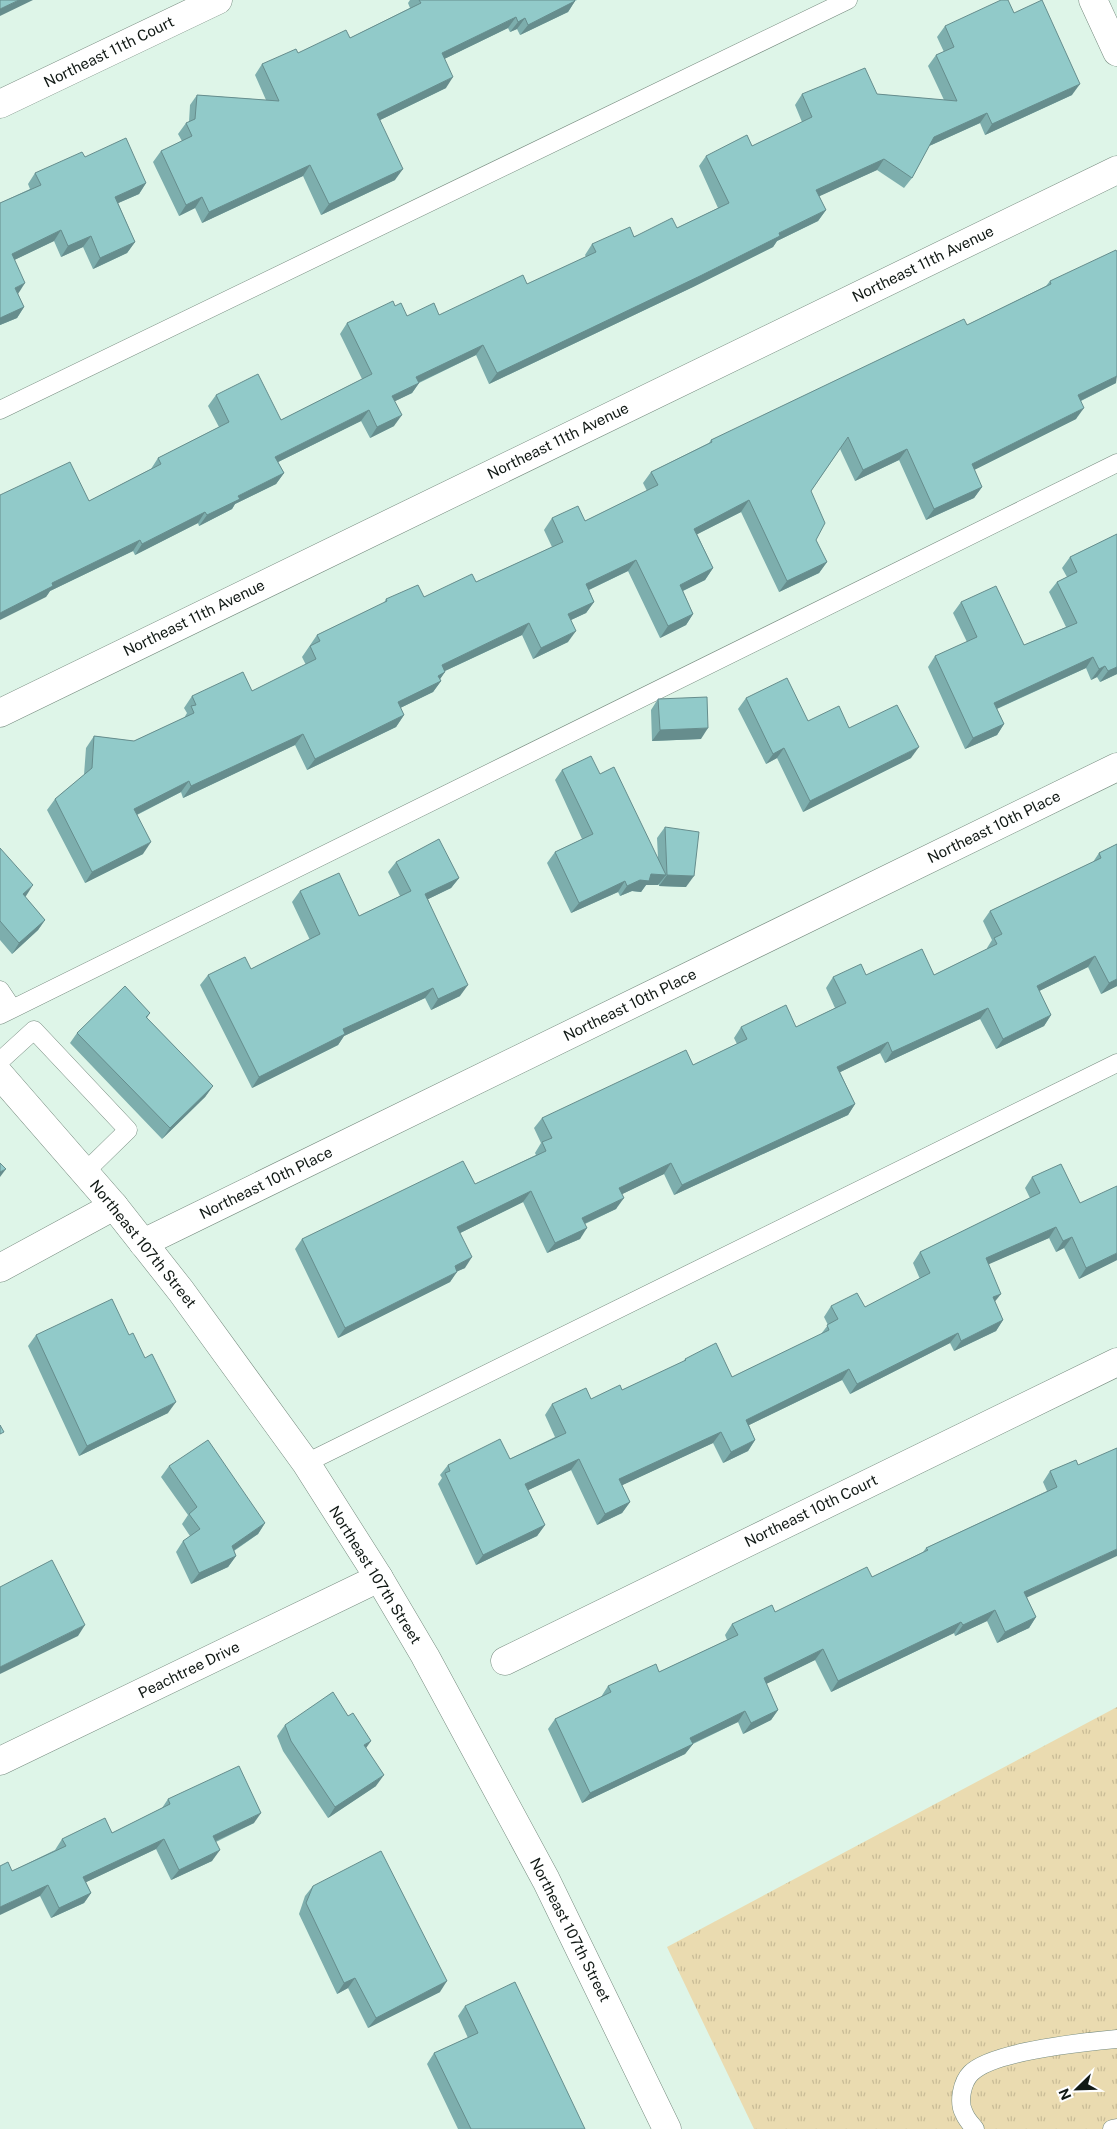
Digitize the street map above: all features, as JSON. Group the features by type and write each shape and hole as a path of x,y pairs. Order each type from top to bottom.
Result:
{"street":[{"name":"Northeast 11th Court","path":"0,104 218,0"},
{"path":"1093,0 1117,52"},
{"name":"Northeast 11th Avenue","path":"0,713 1117,170"},
{"name":"Northeast 10th Place","path":"143,1243 1117,767"},
{"name":"Northeast 107th Street","path":"0,1076 114,1206 233,1360 306,1463 379,1578 430,1664 524,1838 577,1942 667,2129"},
{"path":"0,1268 114,1206"},
{"name":"Northeast 10th Court","path":"505,1660 1117,1362"},
{"name":"Peachtree Drive","path":"0,1761 379,1578"}],"lane":[{"path":"0,410 848,0"},
{"path":"0,990 6,1012 1117,463"},
{"path":"0,1061 34,1030 128,1130 85,1172"},
{"path":"306,1463 1117,1063"},
{"path":"975,2129 963,2112 962,2100 962,2088 971,2073 986,2065 1022,2052 1117,2039"},
{"path":"1112,2129 1117,2128"}],"green space":[{"path":"1117,1707 1117,2129 754,2129 667,1947"}],"building":[{"path":"0,0 19,0 0,9"},
{"path":"419,0 575,1 528,25 525,18 518,22 516,17 442,53 453,77 377,114 403,169 329,204 310,165 209,212 202,197 186,205 161,151 192,136 186,123 195,119 197,95 279,101 262,64 296,49 298,53 346,30 350,38 421,3"},
{"path":"1001,0 1008,0 1014,13 1042,0 1080,84 992,124 987,113 934,137 912,178 884,159 816,190 826,210 779,233 780,236 700,276 497,373 483,345 416,377 419,383 392,396 402,415 377,427 369,410 275,457 284,473 238,496 240,499 207,515 205,512 142,544 140,540 52,583 53,586 0,613 0,495 70,462 89,501 161,464 158,458 229,422 216,395 258,374 281,420 372,374 347,323 393,301 395,306 401,303 407,316 434,303 439,315 523,275 527,284 596,252 592,244 630,227 634,237 672,218 677,228 729,203 706,156 747,135 752,146 812,117 802,94 865,68 877,94 957,101 936,55 954,47 945,26"},
{"path":"126,138 146,183 115,197 135,242 100,258 91,236 68,246 61,230 12,254 25,283 15,288 24,307 0,318 0,203 41,185 35,173 82,152 85,157"},
{"path":"1116,250 1117,376 1078,395 1084,408 972,464 982,487 934,509 907,449 863,470 848,437 811,491 825,523 816,540 827,562 787,581 749,500 694,529 713,568 680,585 693,614 668,626 636,560 586,584 594,602 568,614 576,631 541,648 529,623 442,665 445,672 438,676 441,681 398,702 404,715 315,759 303,734 191,786 189,781 134,809 151,842 92,872 55,799 92,768 94,736 134,741 194,713 191,706 196,705 192,696 243,672 252,691 316,659 310,646 320,641 317,635 387,601 386,599 418,585 424,597 472,574 476,582 563,542 552,518 578,506 585,521 658,485 651,472 712,442 711,440 964,319 967,325 1051,284 1050,281"},
{"path":"1117,534 1117,667 1108,671 1105,666 1099,669 1093,657 994,703 1004,724 973,738 935,656 977,637 961,602 996,586 1024,645 1077,623 1057,582 1077,572 1070,557"},
{"path":"787,678 808,721 839,706 849,728 897,705 919,747 810,801 784,748 773,754 746,698"},
{"path":"707,697 708,728 660,730 658,699"},
{"path":"591,756 600,774 614,767 666,875 651,874 649,881 640,880 627,886 625,881 579,903 555,852 593,834 562,770"},
{"path":"665,827 699,832 694,876 667,875"},
{"path":"439,839 459,878 425,894 468,985 438,999 433,988 343,1029 345,1034 259,1077 208,975 245,957 251,969 320,934 300,891 339,873 359,916 411,891 396,862"},
{"path":"1117,844 1117,979 1109,983 1095,956 1037,986 1051,1015 1003,1039 988,1008 892,1052 888,1042 837,1067 855,1104 682,1185 671,1163 619,1188 624,1198 582,1218 587,1228 555,1243 531,1191 457,1227 472,1257 455,1266 457,1272 345,1328 302,1239 463,1161 475,1184 546,1151 542,1142 552,1138 542,1118 686,1050 693,1065 747,1039 741,1027 786,1005 796,1027 846,1003 833,977 861,964 866,975 922,949 934,975 997,944 994,938 1002,934 990,911 1101,858 1099,853"},
{"path":"0,848 33,885 23,894 45,920 19,943 0,921"},
{"path":"125,986 150,1013 146,1017 213,1086 170,1128 77,1033"},
{"path":"0,1163 6,1169 0,1172"},
{"path":"1061,1164 1080,1203 1117,1186 1117,1253 1086,1268 1072,1237 1063,1241 1056,1227 986,1258 1001,1294 993,1297 1003,1320 961,1341 958,1333 857,1384 849,1369 746,1420 755,1440 731,1452 721,1432 619,1479 630,1502 605,1514 579,1459 525,1484 545,1525 483,1555 445,1473 450,1471 448,1465 500,1439 510,1459 566,1433 552,1404 586,1388 591,1399 620,1385 622,1390 686,1360 716,1343 732,1377 829,1330 827,1325 838,1319 831,1306 857,1293 865,1307 930,1273 920,1252 1040,1193 1032,1177"},
{"path":"112,1299 129,1335 133,1333 145,1358 152,1354 176,1402 87,1446 36,1335"},
{"path":"0,1425 4,1432 0,1434"},
{"path":"208,1440 265,1523 232,1546 236,1556 199,1573 183,1541 200,1529 189,1514 197,1507 169,1466"},
{"path":"1117,1448 1117,1549 1024,1592 1036,1617 1005,1632 995,1610 963,1625 961,1622 838,1681 823,1649 764,1678 778,1710 751,1723 745,1711 690,1738 693,1744 590,1793 555,1719 611,1692 608,1686 656,1664 659,1672 738,1635 732,1624 772,1605 775,1612 867,1567 872,1577 928,1550 926,1548 1057,1487 1050,1471 1076,1460 1078,1465"},
{"path":"52,1560 85,1625 0,1667 0,1587"},
{"path":"333,1692 348,1716 353,1713 371,1741 364,1745 384,1775 335,1807 291,1741 285,1725"},
{"path":"239,1766 261,1813 213,1836 220,1850 179,1870 164,1839 83,1877 91,1893 59,1908 48,1885 0,1907 0,1866 8,1862 12,1871 66,1846 62,1839 105,1818 112,1833 170,1804 168,1799"},
{"path":"381,1851 447,1981 376,2018 355,1978 344,1983 306,1903 313,1886"},
{"path":"515,1982 585,2129 471,2129 434,2053 478,2033 465,2006"}]}
